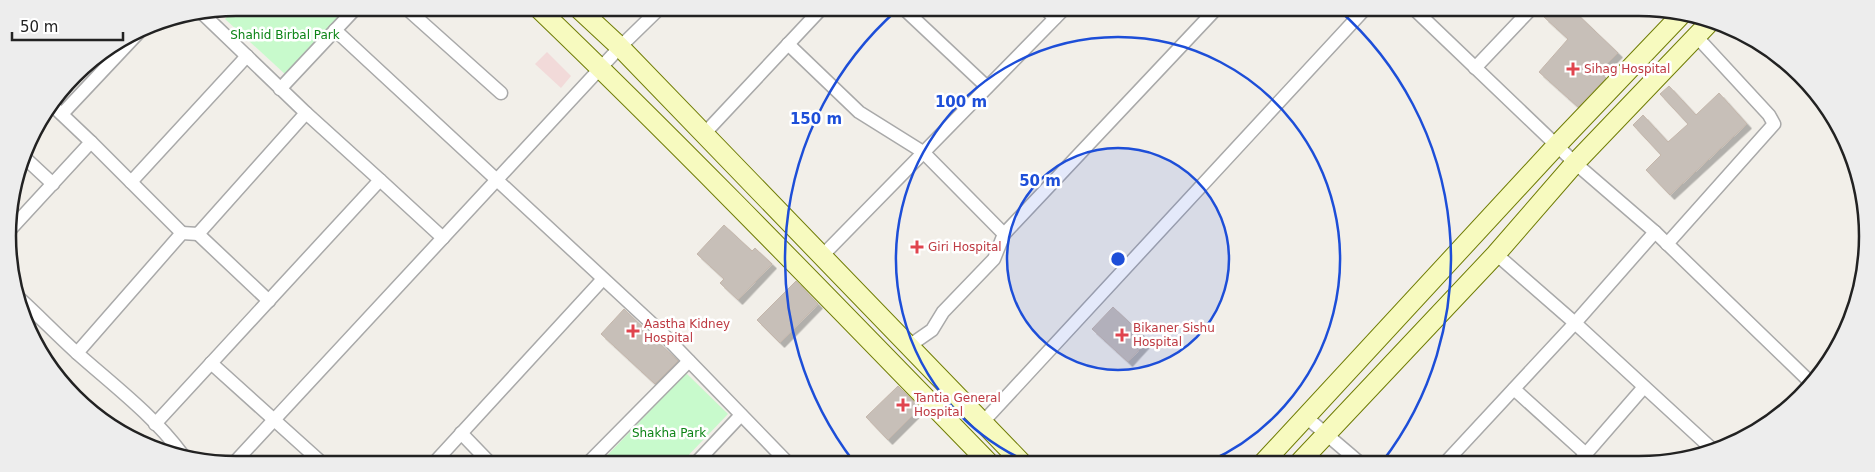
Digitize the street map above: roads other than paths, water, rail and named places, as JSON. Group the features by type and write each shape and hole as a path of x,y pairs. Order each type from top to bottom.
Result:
{"street":[{"path":"280,88 348,16"},
{"path":"415,16 501,93"},
{"path":"546,16 601,68 983,456"},
{"path":"587,16 620,47 1016,456"},
{"path":"240,456 620,47 652,16"},
{"path":"704,134 814,16"},
{"path":"912,16 987,87"},
{"path":"822,256 1056,16"},
{"path":"909,346 932,330 943,312 994,259 1004,234 1209,16"},
{"path":"983,422 1358,16"},
{"path":"1421,16 1575,163 1655,232 1806,379"},
{"path":"1475,68 1524,16"},
{"path":"211,18 306,113 443,238"},
{"path":"1269,456 1557,145 1677,19"},
{"path":"335,30 661,332 782,456"},
{"path":"1305,456 1496,254 1575,163 1702,30 1769,115 1774,124 1667,244"},
{"path":"788,44 860,112 923,152 1004,234"},
{"path":"121,49 57,110 182,233 198,234 269,301"},
{"path":"131,182 247,56"},
{"path":"198,234 306,113"},
{"path":"17,218 53,184 91,142"},
{"path":"29,162 53,184"},
{"path":"155,424 380,180"},
{"path":"1451,456 1575,323 1655,232"},
{"path":"77,353 182,233"},
{"path":"1496,254 1575,323 1707,445"},
{"path":"440,456 603,279"},
{"path":"28,306 155,424 177,447"},
{"path":"594,456 689,361"},
{"path":"211,364 315,456"},
{"path":"1584,456 1644,386"},
{"path":"1514,388 1580,456"},
{"path":"702,456 741,415"},
{"path":"1306,416 1353,456"},
{"path":"461,433 484,456"}],"place":[{"name":"Sihag Hospital","path":"1573,69"},
{"name":"Giri Hospital","path":"917,247"},
{"name":"Aastha Kidney Hospital","path":"633,331"},
{"name":"Bikaner Sishu Hospital","path":"1122,335"},
{"name":"Tantia General Hospital","path":"903,405"}],"park label":[{"name":"Shahid Birbal Park","path":"285,35"},
{"name":"Shakha Park","path":"669,433"}]}
